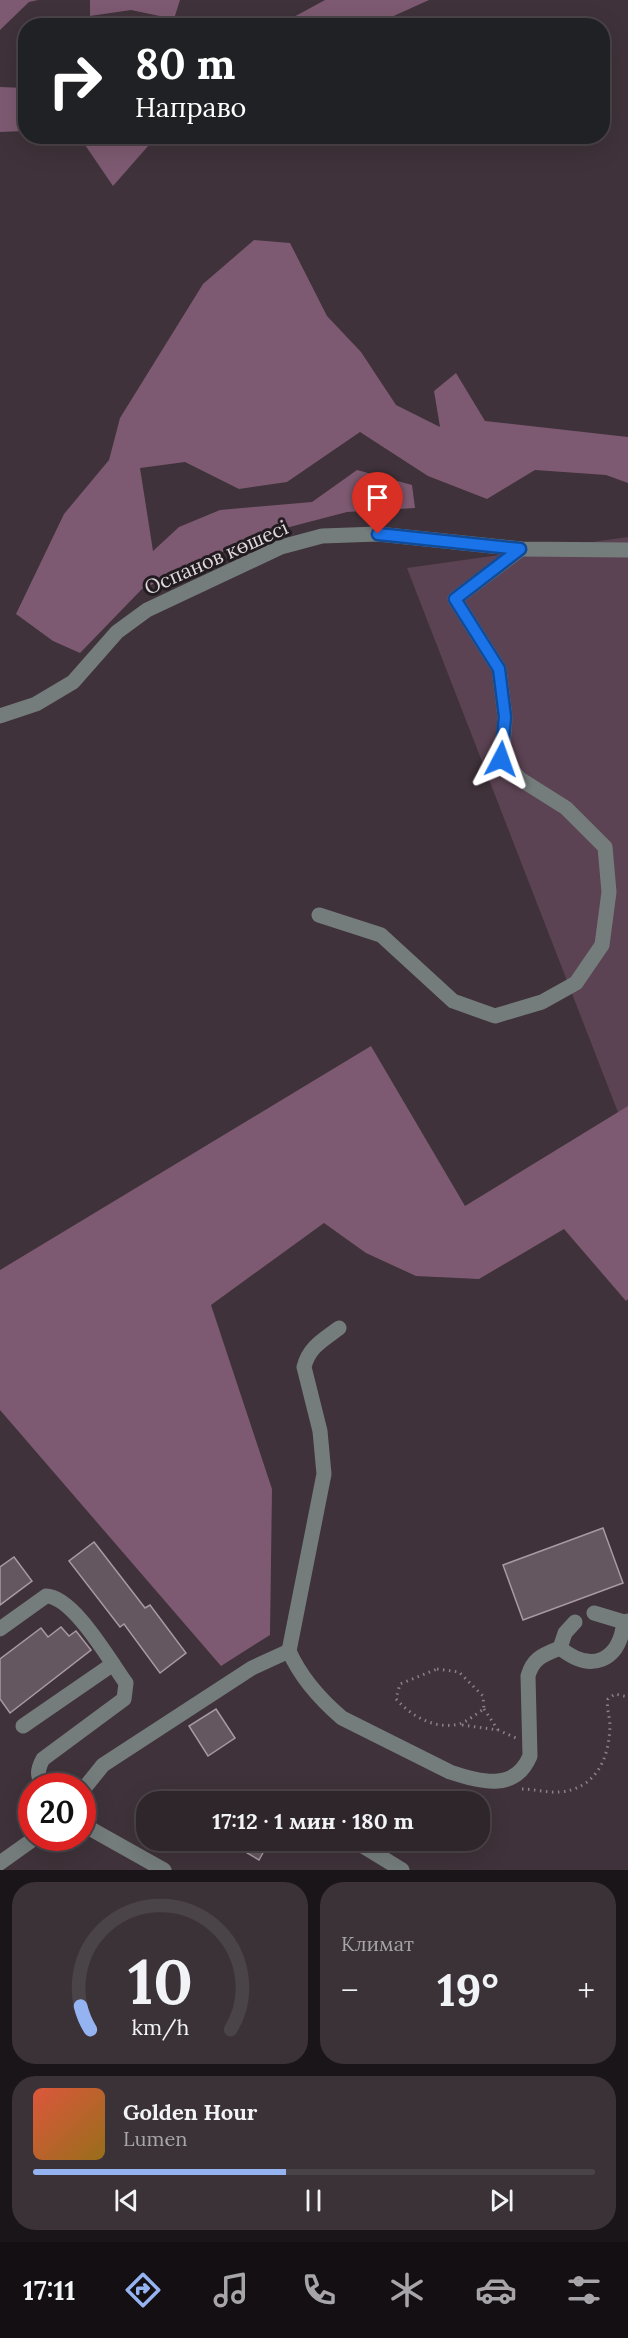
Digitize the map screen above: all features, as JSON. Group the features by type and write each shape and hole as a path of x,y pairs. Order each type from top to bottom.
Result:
{"street":[{"name":"Оспанов көшесі","path":"0,716 36,704 73,682 117,632 147,610 281,547 322,536 378,534 520,549 628,550"},
{"path":"319,915 381,935 453,1001 495,1016 542,1002 576,983 602,945 609,892 604,847 566,808 520,779 501,759 505,717 499,669 455,599 520,549"},
{"path":"339,1328 314,1346 304,1367 322,1442 324,1474 289,1651 296,1667 330,1708 342,1718 450,1772 489,1782 514,1778 525,1767 530,1756 528,1676 531,1666 536,1658 560,1648 565,1633 575,1622"},
{"path":"0,1629 46,1596 54,1596 72,1610 126,1683 124,1699 43,1759 38,1773"},
{"path":"560,1648 573,1658 588,1663 603,1659 615,1649 626,1621 594,1613"},
{"path":"95,1773 102,1765 252,1668 289,1651"},
{"path":"23,1726 113,1664"},
{"path":"96,1832 164,1870"},
{"path":"0,1863 18,1850"},
{"path":"371,1851 402,1870"}],"path":[{"path":"498,1730 484,1709 483,1696 459,1672 438,1669 400,1684 396,1699 410,1714 432,1723 460,1724 498,1730 530,1743"},
{"path":"513,1788 559,1792 592,1780 603,1765 607,1748 610,1725 608,1699 615,1694 628,1697"},
{"path":"460,1724 484,1709"}],"shaded area":[{"path":"0,0 38,0 29,2 0,30"},
{"path":"90,0 180,0 174,18 131,10 90,16"},
{"path":"325,0 429,0 389,18 292,18"},
{"path":"0,87 18,88 18,131 0,132"},
{"path":"84,144 150,144 113,186"},
{"path":"254,240 290,243 327,316 361,352 396,405 440,427 434,391 456,373 485,421 628,437 628,483 606,475 535,470 487,499 428,476 360,432 287,482 239,489 185,462 140,468 153,551 179,527 220,510 312,502 357,470 412,485 415,508 347,512 259,535 142,589 80,653 53,641 16,614 64,514 109,460 120,418 203,284"},
{"path":"628,537 628,1138 407,568"},
{"path":"371,1046 465,1206 628,1106 628,1299 626,1301 564,1229 479,1279 416,1276 366,1253 324,1223 211,1305 272,1489 270,1635 221,1666 0,1410 0,1270"}],"building":[{"path":"603,1528 623,1583 523,1620 503,1565"},
{"path":"94,1542 145,1608 150,1605 186,1653 160,1673 124,1624 120,1627 69,1561"},
{"path":"14,1557 32,1581 0,1605 0,1567"},
{"path":"61,1627 69,1636 76,1631 91,1650 10,1713 0,1699 0,1659 41,1628 48,1637"},
{"path":"216,1709 235,1738 208,1756 189,1726"},
{"path":"244,1851 264,1851 259,1860"}],"route":[{"path":"378,534 520,549 455,599 499,669 505,717 501,759"}]}
